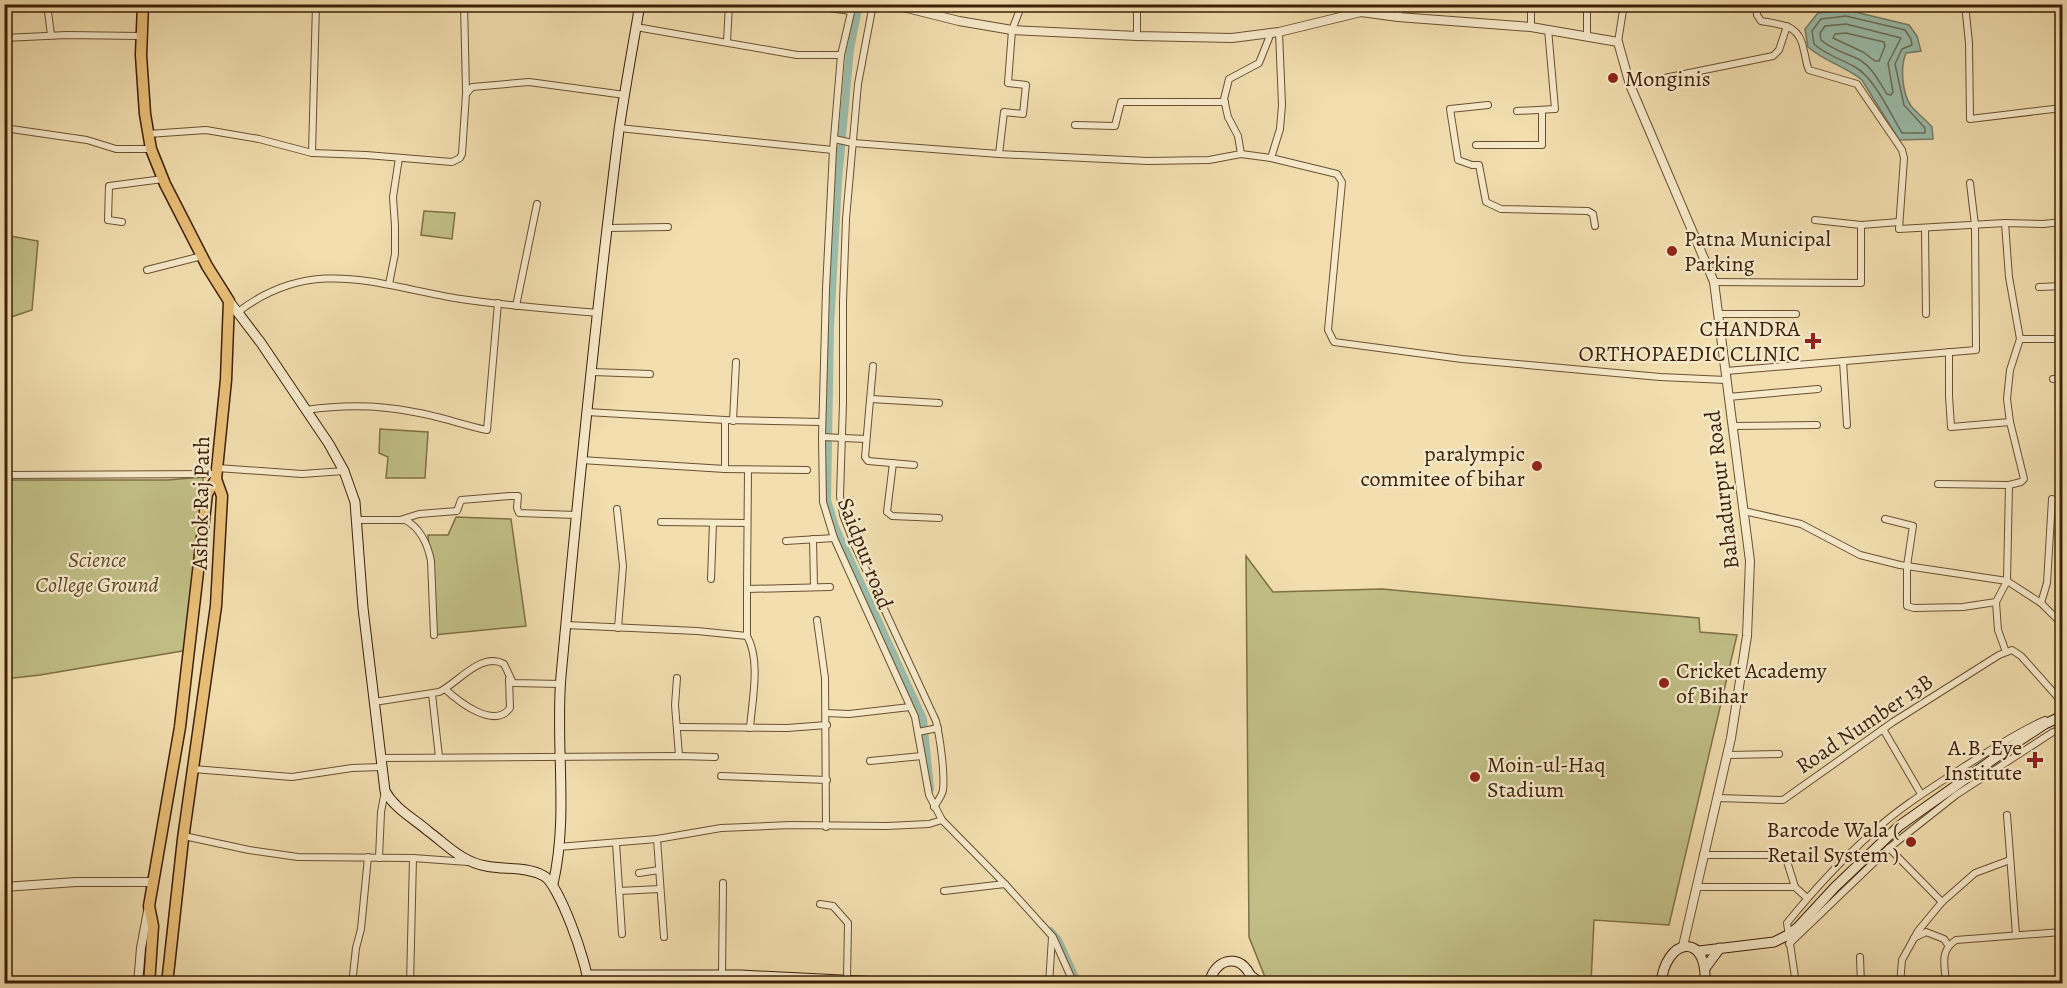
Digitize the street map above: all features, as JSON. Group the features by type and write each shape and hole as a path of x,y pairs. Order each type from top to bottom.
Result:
{"main road":[{"path":"143,4 140,36 147,134 163,179 216,284 266,350 329,444 344,471 355,502 363,608 380,762 385,791 395,806 457,854 471,862 486,867 536,872 554,884 583,957 588,979 658,980 722,975 920,984"},
{"path":"554,884 558,847 561,684 581,460 619,128 640,4"},
{"name":"Ashok Raj Path","path":"167,984 184,831 216,606 222,496 217,474 226,380 229,301"},
{"path":"149,984 153,926 149,906 180,727 207,494 217,474"},
{"path":"1661,984 1664,965 1670,955 1683,946 1699,951 1774,942 1790,937 1835,887 1899,826 2019,741 2062,715"},
{"path":"164,823 184,831"},
{"path":"1706,968 1720,948"},
{"path":"1699,951 1706,968 1705,984"},
{"path":"1203,984 1209,983 1212,972 1220,963 1232,960 1243,964 1252,980 1263,984"}],"street":[{"path":"47,4 51,35"},
{"path":"312,153 316,4"},
{"path":"147,134 206,130 259,139 312,153 452,162 460,158 463,148 466,91 464,4"},
{"path":"727,42 729,4"},
{"path":"799,4 852,8"},
{"path":"873,4 859,76 846,219 839,437 841,516 935,728 943,790 934,807"},
{"path":"891,4 959,21 1012,30 1210,38 1275,33 1361,12 1531,27 1618,42 1624,4"},
{"path":"999,154 1004,112 1023,114 1026,85 1008,83 1012,30 1022,4"},
{"path":"1137,4 1137,36"},
{"path":"1398,17 1400,4"},
{"path":"1531,4 1531,27"},
{"path":"1587,4 1587,36"},
{"path":"1757,4 1757,15 1761,21 1787,26 1795,30 1803,41 1809,70 1857,84 1902,150 1904,158 1899,229 2062,222 2059,139"},
{"path":"1965,4 1969,43 1970,119 2062,108"},
{"name":"Saidpur road","path":"852,8 841,55 836,140 833,150 826,289 822,492 834,538 920,732 929,795 934,807 942,820 1053,936 1074,984"},
{"path":"1630,85 1773,56 1779,50 1787,26"},
{"path":"636,27 797,56 841,55"},
{"path":"1517,111 1555,109 1548,29"},
{"path":"1241,154 1238,136 1228,117 1225,102 1229,79 1259,63 1275,33"},
{"path":"1271,158 1280,129 1282,105 1275,33"},
{"path":"140,36 51,35 5,38 7,100 4,126 87,141 116,149 151,149"},
{"name":"Bahadurpur Road","path":"1618,42 1630,85 1714,282 1750,561 1747,636 1728,755 1683,946"},
{"path":"466,91 477,86 529,82 625,95"},
{"path":"1076,125 1115,126 1121,102 1225,102"},
{"path":"1488,105 1450,109 1458,160 1479,165 1486,202 1501,209 1588,211 1593,214 1595,226"},
{"path":"1476,145 1542,145 1542,110"},
{"path":"619,128 833,150"},
{"path":"836,140 999,154 1148,161 1209,160 1241,154 1271,158 1337,174 1342,182 1328,330 1334,342 1462,359 1660,377 1725,380"},
{"path":"389,284 394,254 393,197 399,158"},
{"path":"122,222 108,220 109,186 163,179"},
{"path":"1726,371 1976,350 1975,225 1970,183"},
{"path":"516,306 537,204"},
{"path":"1815,220 1861,225 1899,222"},
{"path":"1938,484 2009,484 2021,482 2024,479 2010,422 2007,399 2010,370 2020,339 2009,277 2006,223"},
{"path":"1714,282 1861,283 1861,225"},
{"path":"608,228 668,227"},
{"path":"1925,228 1926,314"},
{"path":"147,270 202,256"},
{"path":"238,312 271,291 302,281 344,278 389,284 453,298 598,313"},
{"path":"2038,287 2062,286"},
{"path":"306,410 340,407 389,408 418,412 487,430 498,303"},
{"path":"1718,314 1796,314"},
{"path":"2020,339 2062,339"},
{"path":"1949,352 1952,427 2010,422"},
{"path":"1843,361 1847,425"},
{"path":"734,420 736,362"},
{"path":"873,366 866,459 914,465"},
{"path":"592,372 650,374"},
{"path":"2053,379 2062,379"},
{"path":"1728,397 1818,389"},
{"path":"871,399 939,403"},
{"path":"587,412 725,420 822,422"},
{"path":"725,420 725,469"},
{"path":"1732,426 1817,426"},
{"path":"824,437 866,439"},
{"path":"581,460 725,469 807,470"},
{"path":"893,463 887,512 892,516 939,519"},
{"path":"748,470 747,636 754,655 750,728"},
{"path":"4,475 302,474 344,471"},
{"path":"2009,484 2007,581 1996,602 1998,630 2007,652 2012,650 2021,656 2062,702"},
{"path":"400,520 419,514 457,511 461,500 510,496 518,496 519,513 576,514"},
{"path":"2041,603 2047,583 2052,499"},
{"path":"617,509 623,566 618,628"},
{"path":"1744,511 1802,524 1860,555 1907,566 2007,581 2041,603 2062,624"},
{"path":"829,518 841,516"},
{"path":"1885,519 1913,526 1907,566 1908,606 1914,608 1963,607 1996,602"},
{"path":"357,520 400,520 411,523 416,528 429,551 434,635"},
{"path":"661,522 747,523"},
{"path":"711,579 713,523"},
{"path":"786,541 834,538"},
{"path":"813,539 814,587"},
{"path":"747,589 830,587"},
{"path":"817,620 825,678 826,827"},
{"path":"566,625 697,631 747,636"},
{"name":"Road Number 13B","path":"1718,798 1783,800 1883,729 2007,652"},
{"path":"374,702 432,694 445,689 472,668 485,663 501,662 513,683 518,685 561,684"},
{"path":"445,689 468,708 477,712 503,713 510,708 509,676"},
{"path":"677,678 675,705 679,756"},
{"path":"432,694 439,757"},
{"path":"826,713 849,714 910,707"},
{"path":"1796,984 1787,923 1872,832 1921,795 2030,726 2062,715"},
{"path":"677,727 787,728 827,725"},
{"path":"920,732 935,728"},
{"path":"1883,729 1921,795"},
{"path":"1790,937 1889,848 1956,795 2053,732 2062,729"},
{"path":"1728,755 1779,754"},
{"path":"193,769 292,777 380,762 439,757 679,756 715,758"},
{"path":"870,761 922,756"},
{"path":"721,776 827,780"},
{"path":"380,858 381,812 385,791"},
{"path":"2007,815 2016,935"},
{"path":"558,847 657,839 721,828 790,825 826,827 919,825 942,820"},
{"path":"184,831 249,850 298,856 413,858 471,862"},
{"path":"657,839 663,938"},
{"path":"615,843 622,934"},
{"path":"1889,848 1942,902"},
{"path":"1703,855 1785,855 1795,887 1808,898"},
{"path":"352,984 356,948 361,929 368,857"},
{"path":"410,984 413,858"},
{"path":"1900,984 1902,960 1914,939 1942,902 1975,873 2010,860"},
{"path":"639,873 659,870"},
{"path":"4,887 76,882 154,882"},
{"path":"722,975 723,883"},
{"path":"944,891 1005,884"},
{"path":"1696,887 1795,887"},
{"path":"619,891 660,889"},
{"path":"820,904 833,906 848,923 842,981"},
{"path":"138,984 141,948 149,906"},
{"path":"1946,984 1944,954 1948,945 1956,940 2062,932"},
{"path":"1914,939 1926,933 1944,939 1948,945"},
{"path":"1049,984 1053,936"},
{"path":"1860,957 1861,984"}],"green space":[{"path":"424,211 455,213 452,239 421,235"},
{"path":"5,235 38,241 32,310 11,317 5,309"},
{"path":"380,429 428,432 425,478 386,478 388,457 379,453"},
{"name":"Science College Ground","path":"203,477 201,536 188,650 5,679 5,480 168,480"},
{"path":"456,517 511,519 526,626 434,635 428,535 448,535"},
{"name":"Moin-ul-Haq Stadium","path":"1246,556 1273,592 1382,589 1699,618 1700,632 1737,635 1669,925 1594,920 1591,983 1408,984 1265,977 1249,937"}],"water":[{"path":"1847,10 1909,25 1917,36 1921,51 1906,53 1903,65 1904,87 1911,106 1932,127 1933,139 1899,140 1862,80 1808,47 1805,29 1818,13"}],"waterway":[{"path":"859,4 850,49 838,181 830,328 827,500 835,527 923,719 930,789"},
{"path":"1050,931 1058,940 1078,984"}],"place":[{"name":"Monginis","path":"1613,78"},
{"name":"Patna Municipal Parking","path":"1672,251"},
{"name":"CHANDRA ORTHOPAEDIC CLINIC","path":"1813,341"},
{"name":"paralympic commitee of bihar","path":"1537,466"},
{"name":"Cricket Academy of Bihar","path":"1664,683"},
{"name":"A.B. Eye Institute","path":"2035,760"},
{"name":"Moin-ul-Haq Stadium","path":"1475,777"},
{"name":"Barcode Wala ( Retail System )","path":"1911,842"}]}
